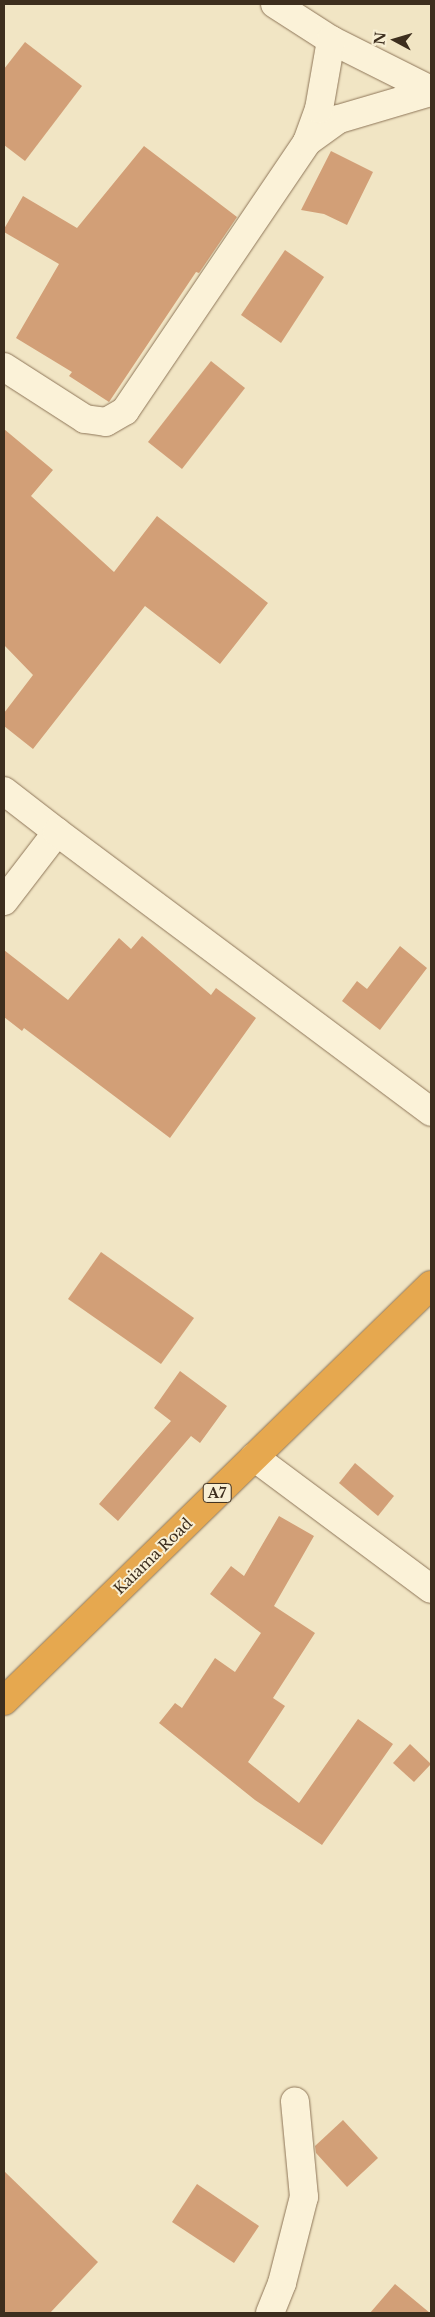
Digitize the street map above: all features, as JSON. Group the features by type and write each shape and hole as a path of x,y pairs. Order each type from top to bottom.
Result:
{"highway":[{"name":"Kaiama Road","path":"4,1701 431,1285"}],"street":[{"path":"275,4 331,40 431,91"},
{"path":"4,368 85,419 106,422 125,411 306,142 318,109 331,40"},
{"path":"306,142 339,119 431,91"},
{"path":"4,791 431,1112"},
{"path":"4,901 57,832"},
{"path":"254,1457 431,1589"},
{"path":"270,2313 282,2283 304,2197 295,2101"}],"building":[{"path":"25,42 82,86 25,161 4,145 4,69"},
{"path":"144,146 237,217 199,273 196,272 109,402 69,376 72,372 16,338 59,264 4,232 4,229 23,196 77,228"},
{"path":"331,151 373,172 347,225 324,214 301,210"},
{"path":"285,250 324,277 281,343 241,315"},
{"path":"211,361 245,388 182,469 148,442"},
{"path":"4,429 53,470 31,496 114,572 157,516 268,603 220,664 145,606 33,749 4,726 4,713 33,675 4,645"},
{"path":"142,936 211,995 216,988 256,1018 170,1138 24,1028 22,1031 4,1017 4,950 68,1000 119,938 131,949"},
{"path":"400,946 427,968 380,1030 342,1001 357,981 367,989"},
{"path":"101,1252 194,1318 161,1364 68,1299"},
{"path":"180,1371 227,1406 200,1443 191,1436 118,1521 99,1504 171,1421 154,1408"},
{"path":"355,1463 394,1496 378,1516 339,1483"},
{"path":"279,1516 314,1536 274,1606 315,1633 273,1698 285,1706 248,1762 299,1803 358,1719 393,1744 322,1845 255,1800 159,1723 175,1703 182,1708 215,1658 235,1672 261,1633 210,1594 231,1566 244,1576"},
{"path":"410,1744 431,1764 414,1782 393,1763"},
{"path":"343,2120 378,2158 347,2187 316,2153 315,2146"},
{"path":"4,2171 98,2262 50,2313 4,2313"},
{"path":"197,2184 259,2226 234,2263 172,2222"},
{"path":"395,2284 430,2313 370,2313"}]}
